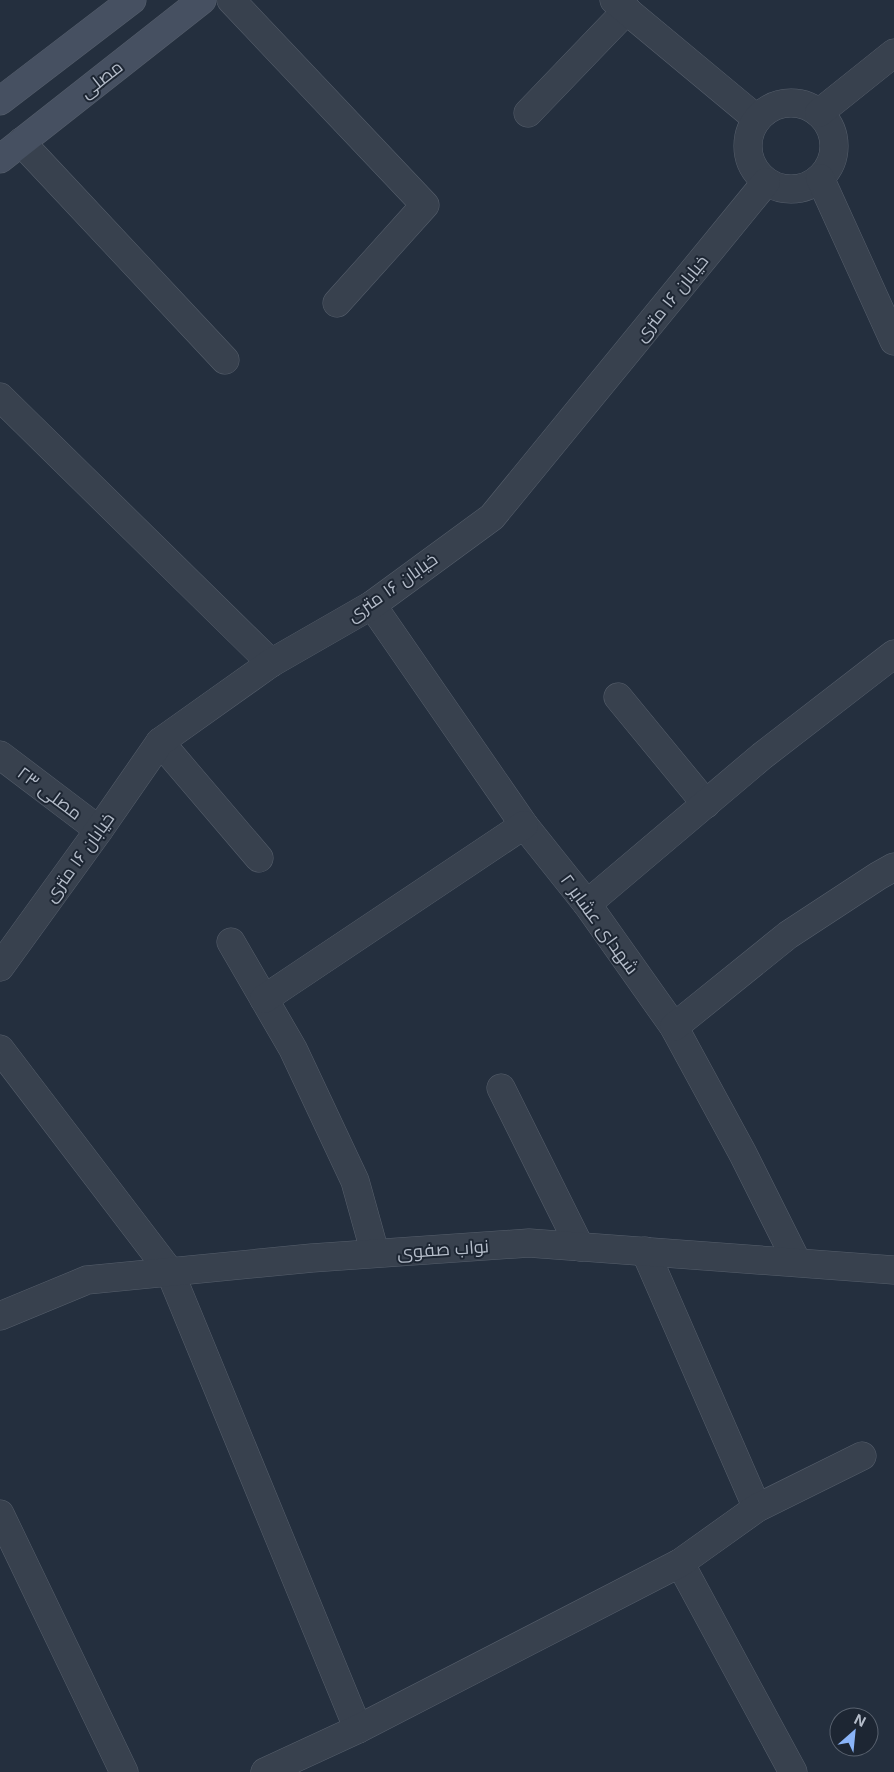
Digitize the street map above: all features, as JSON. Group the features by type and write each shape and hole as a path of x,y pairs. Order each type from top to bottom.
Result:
{"main road":[{"path":"0,101 132,0"},
{"name":"مصلی","path":"0,159 202,0"}],"street":[{"path":"230,0 425,204 337,303"},
{"path":"528,112 620,5 757,119"},
{"path":"819,113 894,53"},
{"path":"794,103 807,106 819,113 828,125 834,138 834,153 829,167 820,178 808,186 794,190 766,182 756,171 749,158 748,144 750,131 757,119 768,110 780,104 794,103"},
{"path":"22,142 225,360"},
{"path":"820,178 894,341"},
{"name":"خیابان ۱۶ متری","path":"0,967 100,830 160,742 271,663 372,605 492,516 766,182"},
{"path":"0,398 271,663"},
{"name":"شهدای عشایر ۲","path":"372,605 524,825 587,904 674,1027 743,1154 797,1262"},
{"path":"587,904 762,756 894,654"},
{"path":"618,697 706,804"},
{"path":"160,742 259,858"},
{"name":"مصلی ۲۳","path":"0,755 100,830"},
{"path":"264,999 524,825"},
{"path":"674,1027 788,935 894,867"},
{"path":"231,942 293,1049 355,1181 375,1254"},
{"path":"0,1050 170,1272 358,1728"},
{"path":"500,1088 580,1247"},
{"name":"نواب صفوی","path":"0,1316 87,1280 312,1258 529,1243 894,1270"},
{"path":"645,1251 757,1508"},
{"path":"265,1772 358,1728 680,1563 757,1508 862,1456"},
{"path":"0,1514 124,1772"},
{"path":"680,1563 793,1772"}]}
